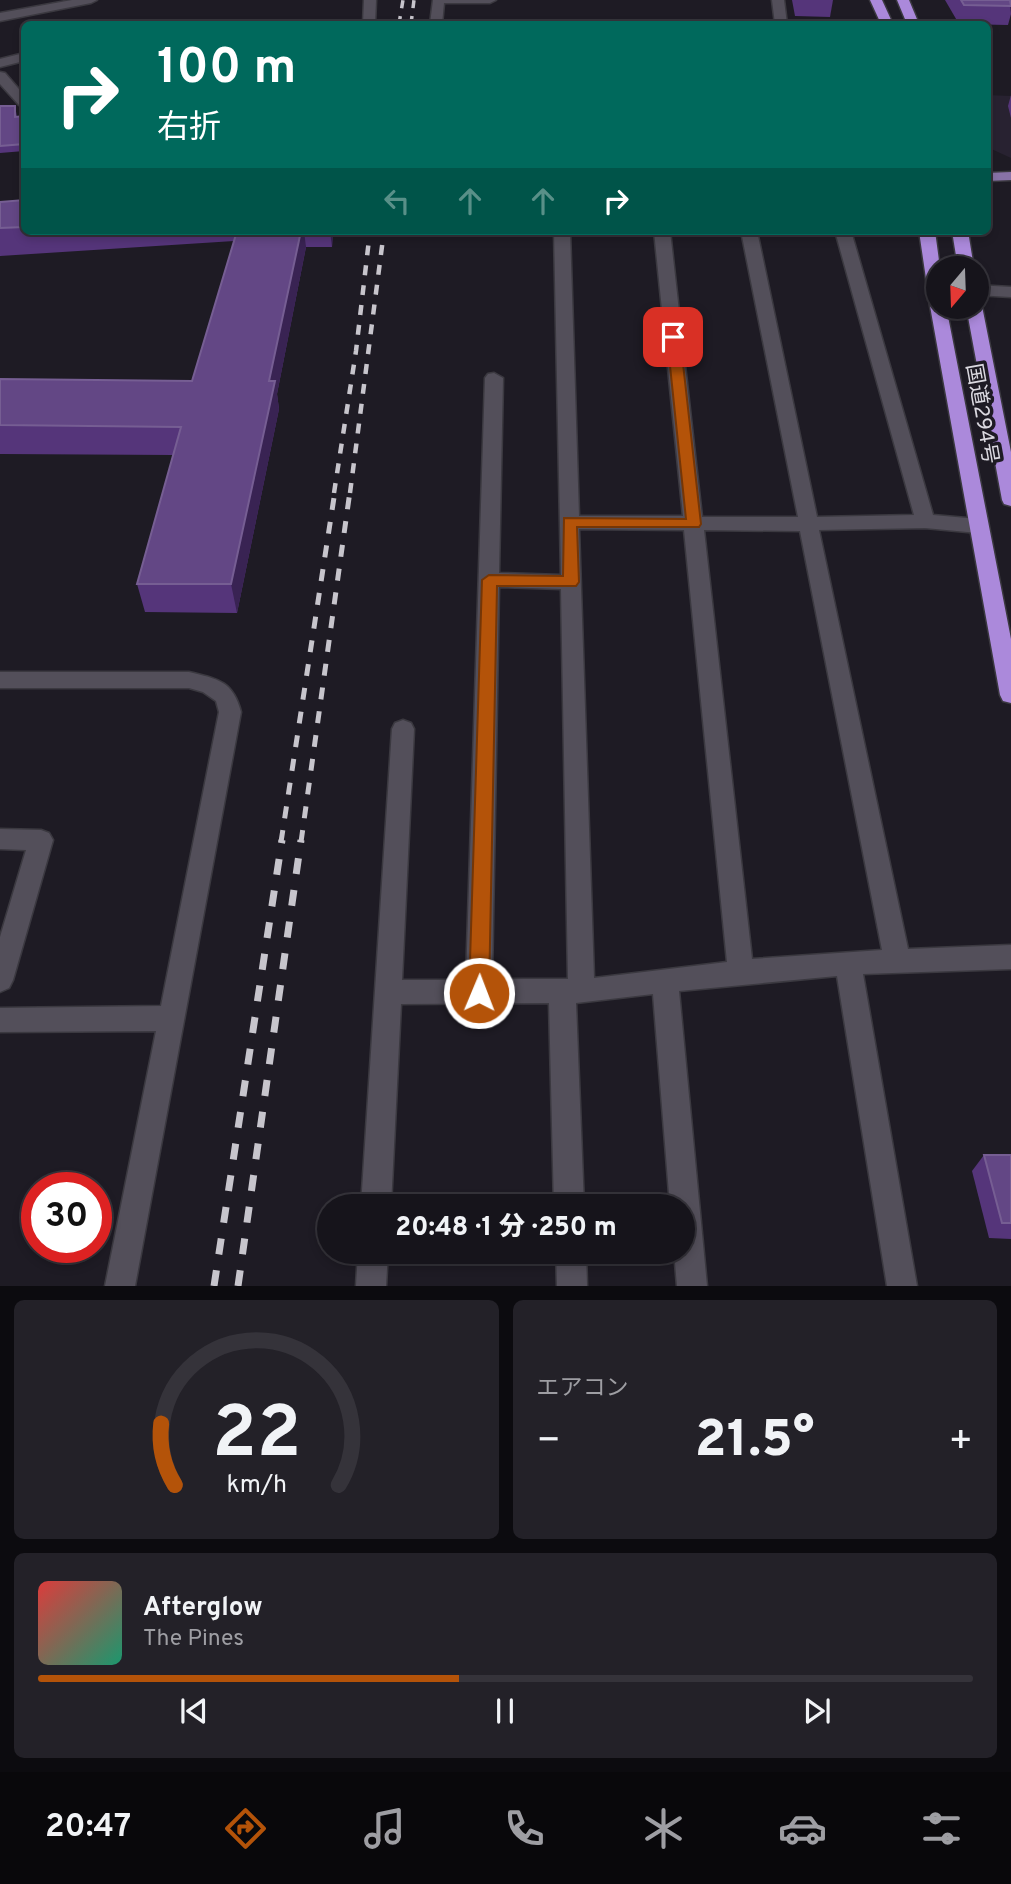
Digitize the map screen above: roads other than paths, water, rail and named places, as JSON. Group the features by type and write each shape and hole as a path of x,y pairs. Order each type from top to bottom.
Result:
{"highway":[{"path":"876,0 886,21"},
{"path":"903,0 911,21"},
{"name":"国道294号","path":"928,235 931,256"},
{"path":"961,235 965,256"},
{"name":"国道294号","path":"941,319 1011,695"},
{"name":"国道294号","path":"976,319 1011,500"}],"main road":[{"path":"991,177 1011,176"}],"street":[{"path":"0,18 65,1 91,0"},
{"path":"369,21 370,0"},
{"path":"436,21 439,0 490,0"},
{"path":"778,0 782,21"},
{"path":"0,63 21,58"},
{"path":"0,76 21,99"},
{"path":"562,235 571,582 572,991 569,1194"},
{"path":"662,235 741,972"},
{"path":"750,235 897,960"},
{"path":"844,235 925,521"},
{"path":"989,291 1011,292"},
{"path":"479,993 494,378"},
{"path":"569,522 808,524 925,521 978,526"},
{"path":"489,580 571,582"},
{"path":"0,680 189,680 209,685 226,696 230,712 120,1286"},
{"path":"377,1194 403,729"},
{"path":"0,839 41,840 0,980"},
{"path":"388,992 572,991 848,963 1011,957"},
{"path":"848,963 902,1286"},
{"path":"665,981 692,1286"},
{"path":"0,1020 173,1018"},
{"path":"371,1286 372,1264"},
{"path":"571,1264 572,1286"}],"railway":[{"path":"400,21 403,0"},
{"path":"411,21 414,0"},
{"path":"334,493 356,351 370,235"},
{"path":"350,493 383,235"},
{"path":"281,842 335,491"},
{"path":"301,842 350,491"},
{"path":"214,1286 282,840"},
{"path":"238,1286 301,840"}]}
